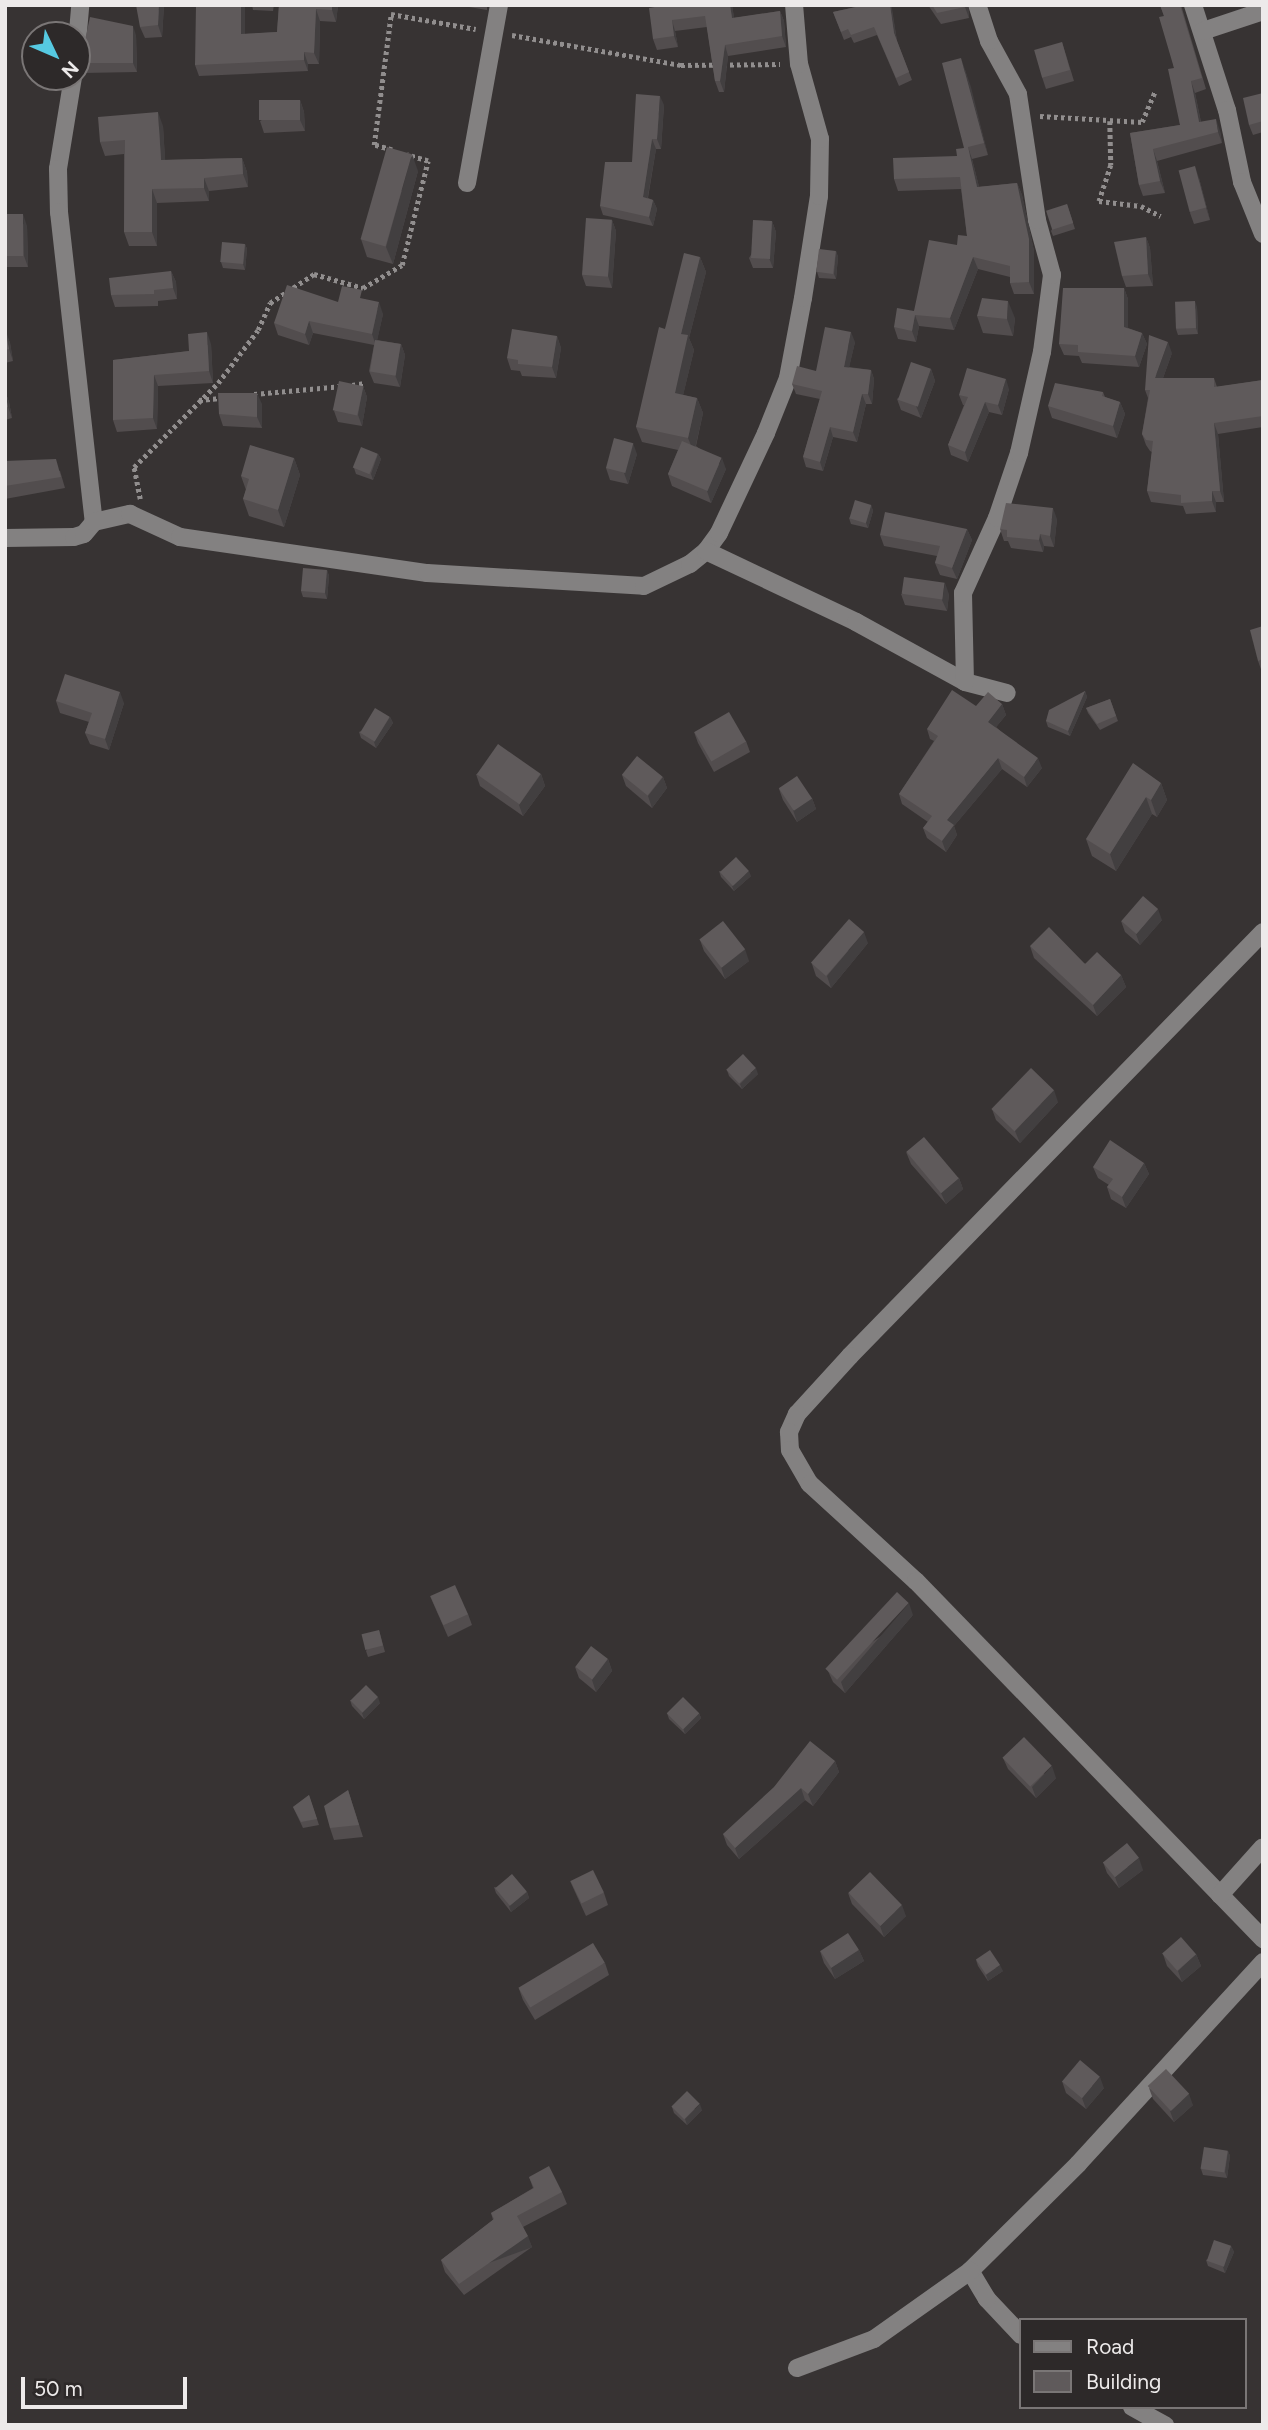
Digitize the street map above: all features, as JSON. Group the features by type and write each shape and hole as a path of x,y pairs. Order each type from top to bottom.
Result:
{"street":[{"path":"467,183 499,5"},
{"path":"5,538 74,537 84,534 94,522 131,514 143,517 180,537 370,568 479,578 644,586 668,576 706,551 766,433 788,378 819,196 820,139 799,64 793,5"},
{"path":"965,682 963,593 998,518 1019,453 1042,352 1052,275 1037,220 1018,94 989,41 977,5"},
{"path":"1193,5 1203,31 1242,182 1263,234"},
{"path":"1203,31 1263,11"},
{"path":"71,91 58,169 59,212 94,522"},
{"path":"706,551 803,595 965,682 1007,693"},
{"path":"1263,932 850,1356 797,1414 789,1432 790,1450 810,1484 916,1581 1263,1939"},
{"path":"1220,1895 1263,1847"},
{"path":"797,2368 874,2339 970,2271 1087,2155 1263,1962"},
{"path":"970,2271 987,2300 1020,2334"},
{"path":"1136,2409 1165,2425"}],"path":[{"path":"143,517 134,467 196,400 218,383 258,330 270,303 314,274 363,288 402,265 428,161 374,145 391,14 681,65 799,64"},
{"path":"1022,117 1078,115 1110,121 1142,122 1155,91"},
{"path":"1110,121 1111,165 1099,201 1141,206 1161,216"},
{"path":"251,395 365,383"},
{"path":"196,400 224,397"}],"building":[{"path":"136,5 159,5 158,25 140,27"},
{"path":"196,5 241,5 241,34 277,32 279,5 332,5 332,10 316,9 314,53 304,52 304,60 195,65"},
{"path":"666,5 730,5 732,18 780,11 782,36 725,45 720,81 715,81 705,16 672,20 674,36 653,39 649,8"},
{"path":"865,5 890,5 894,33 909,72 896,78 874,27 851,35 848,29 841,32 833,12"},
{"path":"932,5 965,5 965,7 937,13"},
{"path":"1160,5 1180,5 1202,78 1191,81 1199,122 1216,119 1218,132 1153,149 1160,181 1139,185 1130,133 1180,125 1168,69 1174,68 1159,17 1164,16"},
{"path":"90,17 133,26 133,63 91,63"},
{"path":"1062,42 1070,70 1042,78 1034,50"},
{"path":"961,58 984,143 968,147 977,187 1017,183 1029,239 1029,282 1010,283 1010,266 973,257 950,318 915,315 912,331 894,327 897,308 914,311 929,240 957,245 958,235 967,236 960,177 894,179 893,158 957,156 956,149 964,148 942,63"},
{"path":"1263,93 1263,121 1249,125 1243,98"},
{"path":"636,94 660,96 657,139 652,139 643,197 653,200 649,217 600,206 605,162 632,162"},
{"path":"259,100 300,100 300,120 259,120"},
{"path":"158,112 161,160 242,158 243,174 204,178 204,188 152,189 152,232 124,232 125,140 100,142 98,117"},
{"path":"387,147 412,154 386,246 361,239"},
{"path":"1195,166 1206,208 1190,212 1179,170"},
{"path":"1067,204 1073,223 1052,230 1046,211"},
{"path":"5,214 23,214 23,256 5,256"},
{"path":"586,218 612,220 608,277 582,275"},
{"path":"753,220 772,221 770,259 751,258"},
{"path":"1146,237 1148,274 1122,276 1114,242"},
{"path":"222,242 245,244 243,264 220,262"},
{"path":"819,249 836,251 833,274 816,272"},
{"path":"684,253 700,257 681,334 688,335 675,393 697,398 688,438 636,427 659,327 665,329"},
{"path":"171,271 173,288 154,290 154,294 111,295 109,278"},
{"path":"287,285 338,302 342,286 362,290 360,298 379,302 372,334 309,321 305,334 274,323"},
{"path":"1063,288 1124,288 1124,327 1142,333 1135,356 1078,352 1078,345 1059,344"},
{"path":"982,298 1008,301 1007,319 977,316"},
{"path":"1195,301 1196,328 1176,329 1175,302"},
{"path":"825,327 851,332 844,367 871,370 868,394 862,394 853,432 830,427 820,462 803,457 822,391 792,384 797,366 816,371"},
{"path":"512,329 557,336 552,367 518,364 518,360 507,358"},
{"path":"5,331 9,349 5,350"},
{"path":"207,332 209,371 154,375 153,418 113,420 113,360 189,351 188,334"},
{"path":"1149,335 1168,342 1155,378 1214,378 1214,387 1263,380 1263,416 1214,423 1220,491 1212,491 1212,501 1181,503 1181,495 1147,491 1153,441 1146,440 1142,434 1150,390 1145,390"},
{"path":"375,340 401,344 396,376 370,372"},
{"path":"911,362 931,369 918,407 898,400"},
{"path":"967,368 1006,379 998,405 985,402 965,452 948,445 968,397 959,395"},
{"path":"339,381 363,386 357,416 333,410"},
{"path":"1055,383 1103,392 1102,396 1120,402 1113,426 1048,406"},
{"path":"218,393 257,393 257,417 219,414"},
{"path":"614,438 633,443 625,473 606,468"},
{"path":"682,441 722,458 708,491 668,474"},
{"path":"250,445 294,458 278,510 243,499 249,479 241,476"},
{"path":"361,447 378,454 369,474 353,467"},
{"path":"56,459 61,477 5,486 5,461"},
{"path":"855,500 871,505 866,523 849,518"},
{"path":"1006,503 1053,508 1050,536 1040,534 1039,540 1007,537 1007,530 1000,529"},
{"path":"885,512 967,529 952,568 935,563 940,546 880,535"},
{"path":"303,568 327,570 325,593 301,591"},
{"path":"904,577 945,583 942,600 902,594"},
{"path":"1263,626 1263,659 1258,661 1250,630"},
{"path":"65,674 120,692 105,739 85,733 92,713 56,701"},
{"path":"952,690 976,706 988,692 1002,704 988,722 1038,758 1024,777 998,758 947,820 954,825 942,841 923,828 932,816 899,794 938,736 927,729"},
{"path":"1085,691 1068,731 1046,721 1049,710"},
{"path":"1110,699 1116,716 1097,724 1086,708"},
{"path":"375,708 390,717 375,742 360,733"},
{"path":"729,712 746,741 711,761 694,732"},
{"path":"498,744 541,774 519,804 477,774"},
{"path":"637,756 663,777 648,795 622,775"},
{"path":"1133,763 1161,783 1151,800 1146,797 1110,854 1086,839"},
{"path":"797,776 812,798 794,811 779,788"},
{"path":"736,857 749,871 733,886 720,872"},
{"path":"1143,896 1158,909 1136,934 1121,921"},
{"path":"849,919 864,932 826,976 811,963"},
{"path":"723,921 745,949 722,968 699,939"},
{"path":"1049,927 1085,964 1097,952 1121,975 1093,1005 1030,946"},
{"path":"743,1054 756,1068 739,1084 726,1070"},
{"path":"1031,1068 1054,1090 1014,1131 991,1109"},
{"path":"924,1137 959,1178 941,1193 906,1152"},
{"path":"1110,1140 1144,1163 1122,1197 1107,1187 1113,1179 1093,1167"},
{"path":"455,1585 468,1614 443,1625 430,1596"},
{"path":"897,1592 909,1603 837,1680 825,1669"},
{"path":"379,1630 383,1646 365,1650 362,1634"},
{"path":"591,1646 608,1659 592,1679 575,1667"},
{"path":"366,1685 378,1697 362,1713 350,1701"},
{"path":"683,1697 699,1713 683,1730 667,1713"},
{"path":"1024,1737 1052,1766 1030,1787 1002,1758"},
{"path":"810,1741 835,1761 808,1794 801,1788 735,1848 723,1834 774,1787"},
{"path":"348,1790 359,1825 330,1828 324,1806"},
{"path":"309,1795 317,1819 301,1822 293,1807"},
{"path":"1127,1843 1139,1858 1115,1877 1103,1863"},
{"path":"593,1870 604,1892 581,1903 571,1881"},
{"path":"870,1872 902,1905 880,1926 848,1893"},
{"path":"512,1874 527,1892 510,1906 495,1888"},
{"path":"848,1933 859,1950 831,1968 820,1951"},
{"path":"1181,1937 1196,1954 1177,1971 1162,1953"},
{"path":"593,1943 605,1963 530,2008 518,1988"},
{"path":"990,1950 1000,1965 986,1974 976,1960"},
{"path":"1080,2060 1100,2077 1082,2098 1062,2081"},
{"path":"1166,2069 1189,2094 1171,2111 1148,2086"},
{"path":"687,2091 700,2104 684,2119 671,2107"},
{"path":"1204,2147 1228,2151 1224,2172 1201,2169"},
{"path":"549,2166 562,2192 517,2216 528,2236 459,2284 441,2260 494,2219 491,2213 534,2188 529,2177"},
{"path":"1214,2240 1231,2246 1224,2267 1207,2261"}]}
